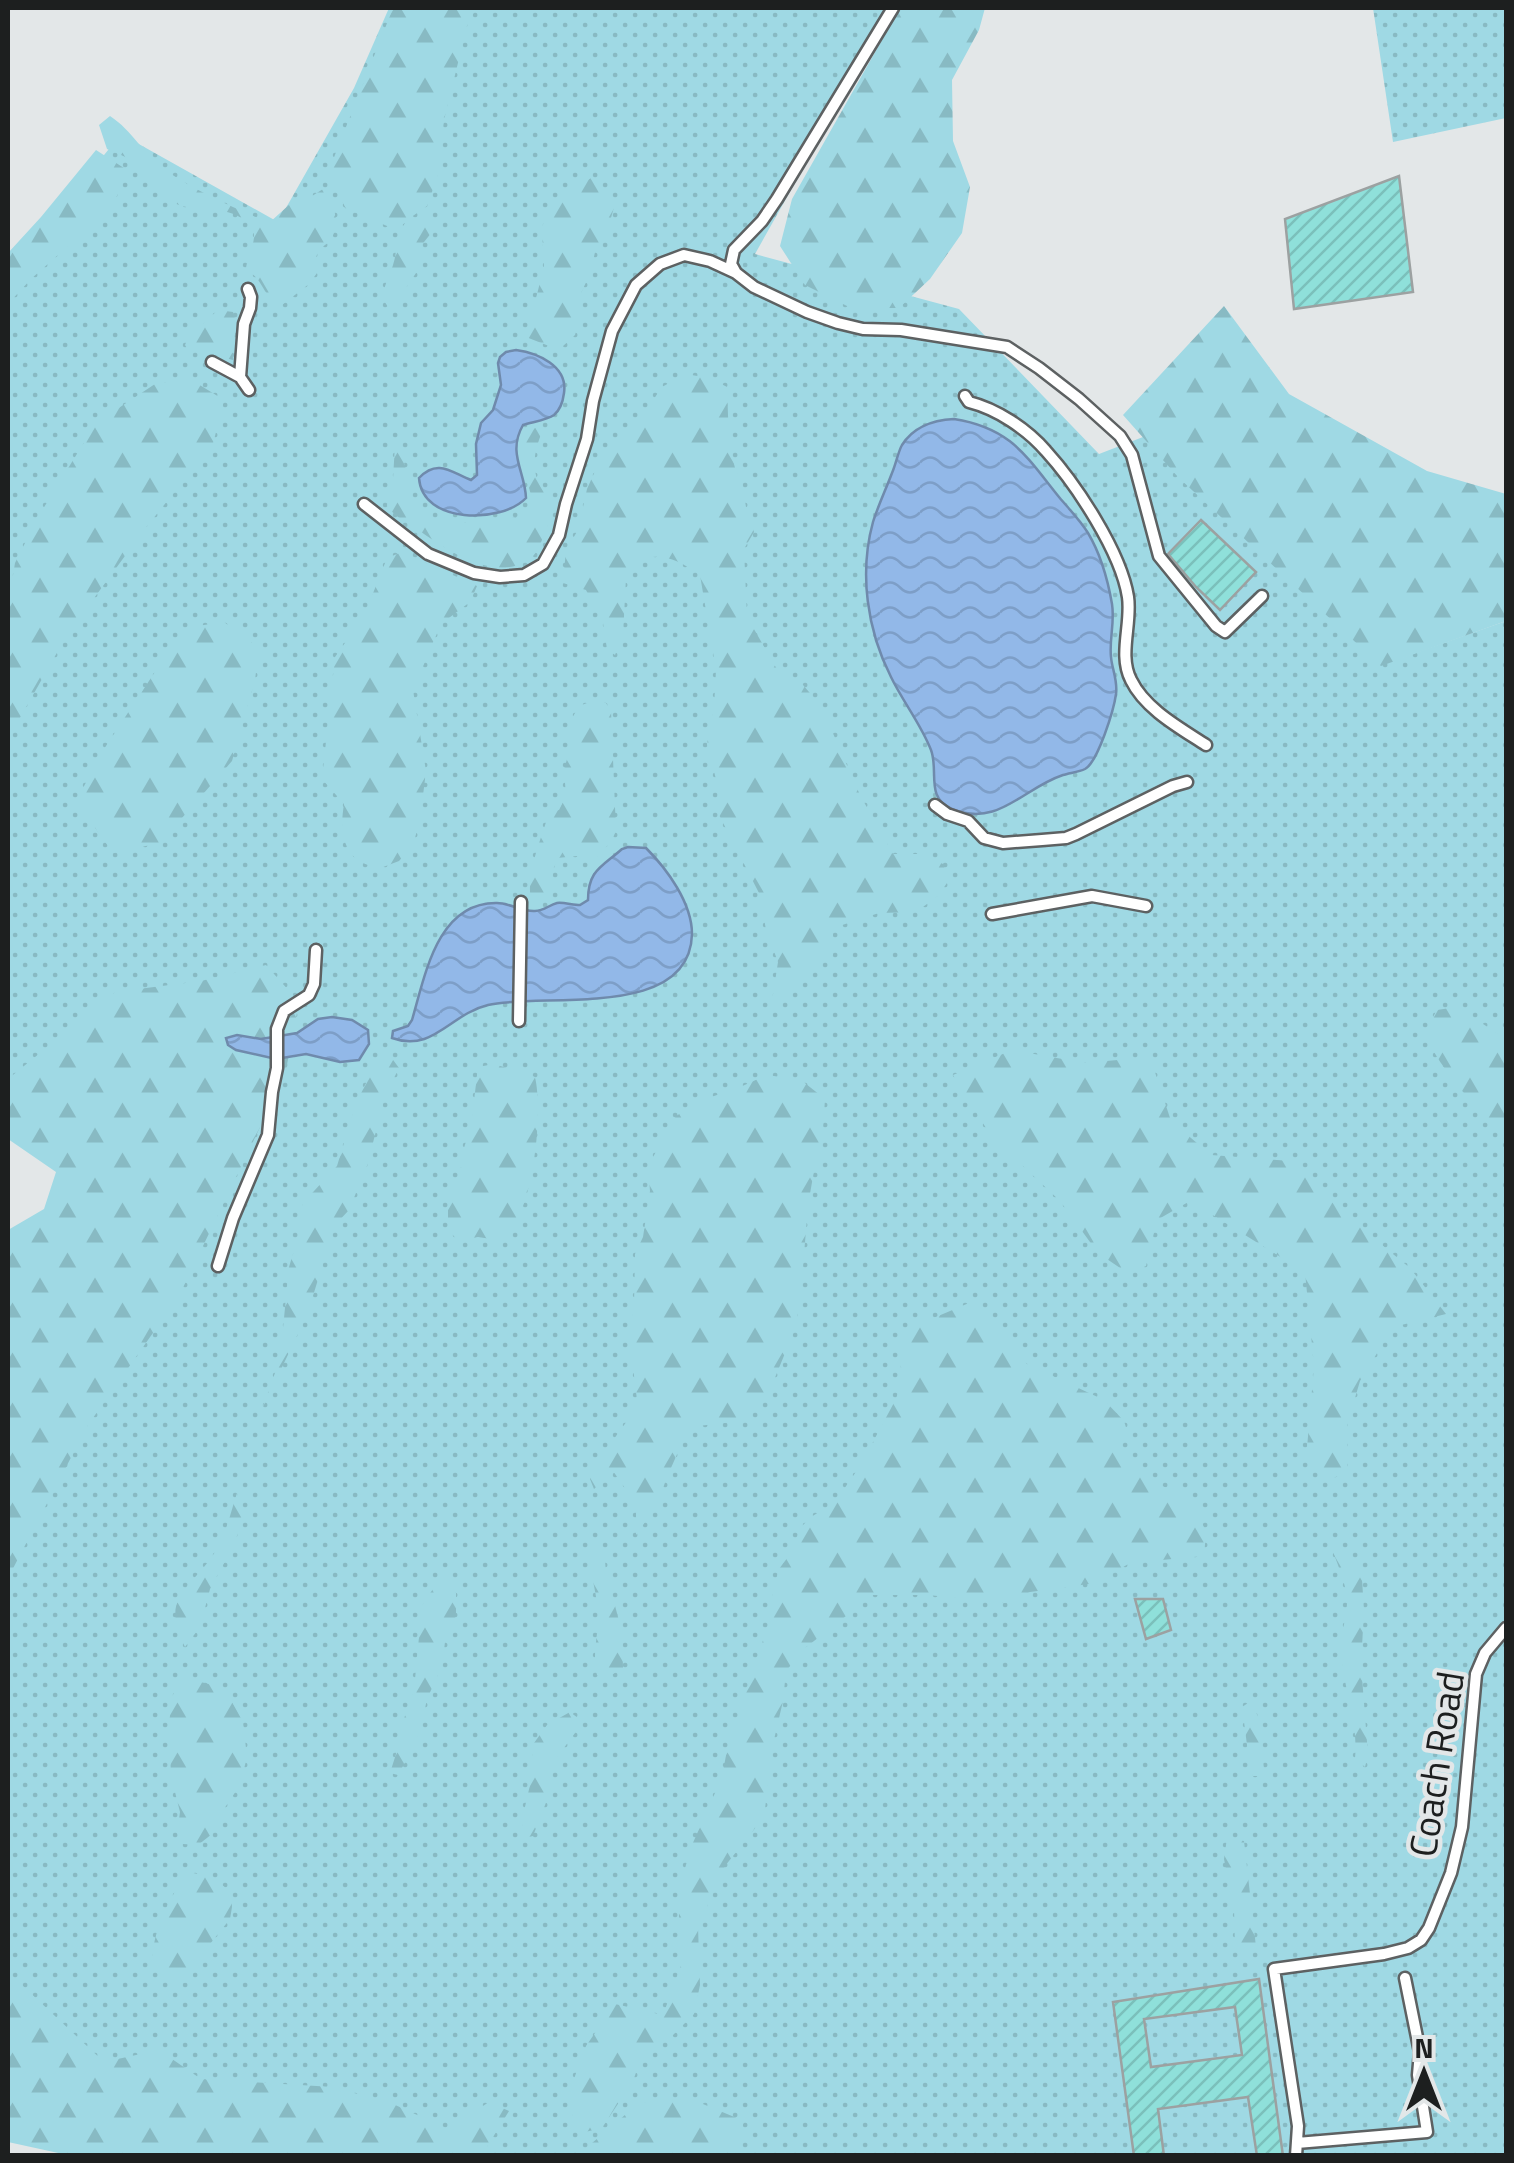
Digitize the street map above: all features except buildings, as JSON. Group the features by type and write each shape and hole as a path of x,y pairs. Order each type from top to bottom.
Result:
{"lane":[{"path":"736,273 730,264 734,250 778,199 893,8"},
{"path":"364,504 428,554 461,568 500,577 524,575 543,564 558,535 588,439 592,400 612,331 636,285 660,264 684,255 710,261 775,299 838,323 1007,348 1052,378 1120,436 1132,455 1160,556 1216,626 1225,632 1262,596"},
{"path":"240,377 244,324 252,296 248,289"},
{"path":"212,362 240,377 248,390"},
{"path":"965,396 1028,436 1071,482 1100,529 1124,580 1129,609 1126,666 1134,686 1158,712 1206,745"},
{"path":"935,805 968,822 984,838 1002,843 1066,838 1187,782"},
{"path":"992,914 1092,896 1146,906"},
{"path":"519,1021 521,902"},
{"path":"218,1266 233,1218 268,1135 278,1029 284,1011 309,996 314,984 316,950"},
{"name":"Coach Road","path":"1296,2150 1298,2126 1274,1969 1408,1948 1429,1928 1451,1873 1462,1827 1476,1674 1506,1628"},
{"path":"1296,2150 1428,2132 1418,2075 1420,2052 1405,1978"}],"green space":[{"path":"389,8 893,8 755,254 959,309 1099,454 1143,437 1381,665 1506,621 1506,2155 416,2155 8,2051 8,1426 88,1136 8,1110 8,274 121,134 278,222 354,88"},
{"path":"393,8 476,8 467,26 444,120 438,175 427,206 410,218 426,217 432,232 420,247 420,267 396,303 388,307 383,299 384,290 405,223 394,229 345,208 329,170"},
{"path":"900,8 985,8 979,30 952,80 953,141 970,187 962,233 930,279 899,308 851,308 805,285 780,246 792,199"},
{"path":"1373,8 1506,8 1506,118 1393,142"},
{"path":"110,116 165,170 269,223 290,204 323,189 331,194 337,224 331,241 317,254 317,273 309,284 282,305 270,297 246,270 254,241 250,225 233,214 169,200 143,167 107,149 99,125"},
{"path":"96,150 127,170 113,206 8,304 8,253"},
{"path":"591,178 615,204 581,293 575,335 562,347 549,346 526,337 544,267 545,212"},
{"path":"1224,306 1289,394 1427,471 1506,494 1506,621 1381,666 1178,477 1123,415"},
{"path":"218,310 233,312 235,317 233,360 188,350 185,345 189,336"},
{"path":"685,374 710,378 727,387 729,443 754,532 744,549 747,617 778,671 803,685 821,706 860,795 893,854 922,854 943,864 949,880 938,896 916,912 879,913 833,928 833,955 772,1001 778,962 766,930 760,895 717,811 718,787 707,744 716,670 700,575 668,558 633,561 626,578 623,635 615,655 607,649 603,623 586,590 563,583 566,550 578,530 587,489 600,460 615,440 636,425 662,387"},
{"path":"190,379 224,400 213,444 67,635 8,739 8,605 15,563 38,517 96,423 155,384"},
{"path":"535,428 542,428 536,450 536,474 549,497 551,512 539,546 527,561 513,567 497,567 466,559 401,519 387,505 392,497 395,444 412,496 426,514 462,523 527,514 533,502 520,440"},
{"path":"402,552 477,586 470,602 441,624 413,690 426,771 420,820 413,845 399,861 378,869 358,860 347,847 343,833 344,804 322,779 335,657 364,616 387,558"},
{"path":"224,622 259,648 255,680 232,761 160,843 113,853 76,801 104,749 184,628"},
{"path":"606,703 611,711 616,831 593,861 577,856 557,858 548,891 532,905 530,882 538,846 549,812 559,810 566,796 564,770 571,720 579,706"},
{"path":"266,965 299,1002 285,1075 179,1296 88,1425 8,1578 8,1230 44,1209 56,1172 8,1139 8,1079 115,992 201,981"},
{"path":"1457,1007 1506,1039 1506,1142 1451,1076 1429,1040 1437,1010"},
{"path":"1012,1050 1085,1063 1150,1057 1171,1121 1211,1155 1291,1161 1343,1213 1410,1268 1446,1314 1393,1327 1360,1381 1347,1425 1347,1473 1324,1481 1307,1448 1314,1366 1305,1272 1190,1201 1157,1220 1146,1266 1129,1274 1098,1253 1060,1201 991,1136 953,1075"},
{"path":"388,1053 399,1068 385,1096 367,1166 349,1210 335,1225 307,1315 262,1409 280,1359 289,1267 300,1231 303,1203 337,1166 357,1100 378,1061"},
{"path":"494,1064 535,1077 538,1110 532,1173 515,1224 498,1240 457,1240 448,1229 451,1192 460,1174 471,1126 478,1067"},
{"path":"767,1075 801,1080 825,1099 822,1144 808,1205 795,1329 774,1380 752,1410 733,1422 689,1427 657,1505 636,1535 636,1504 613,1471 594,1489 590,1479 637,1400 629,1335 635,1254 643,1237 650,1191 648,1166 676,1116 705,1099"},
{"path":"976,1300 1027,1364 1104,1400 1124,1421 1129,1437 1116,1451 1154,1483 1175,1491 1197,1509 1206,1533 1204,1556 1130,1563 1096,1583 1030,1592 1005,1603 928,1595 873,1595 805,1648 786,1671 764,1817 725,1866 698,1927 700,1985 694,2014 671,2037 643,2053 633,2081 602,2128 585,2132 573,2126 571,2087 586,2046 615,2004 663,2015 683,1960 679,1888 692,1845 722,1777 727,1750 772,1613 779,1569 791,1553 801,1527 832,1504 860,1466 896,1399 902,1380 903,1338 917,1325"},
{"path":"237,1493 243,1515 235,1543 210,1589 200,1627 185,1647 175,1616 177,1604 219,1545"},
{"path":"591,1543 604,1550 622,1632 623,1668 613,1674 597,1675 598,1617"},
{"path":"1330,1543 1340,1545 1362,1579 1361,1664 1368,1755 1365,1767 1355,1758 1355,1731 1341,1650 1347,1595"},
{"path":"445,1580 456,1593 456,1615 445,1642 442,1666 427,1699 413,1748 398,1775 390,1773 414,1690 422,1605"},
{"path":"189,1679 220,1687 227,1693 243,1722 247,1757 240,1785 212,1834 198,1845 183,1844 177,1833 180,1812 171,1776 172,1697 177,1686"},
{"path":"1248,1703 1255,1706 1260,1728 1264,1770 1260,1776 1253,1776 1250,1768 1242,1707"},
{"path":"570,1712 578,1718 575,1733 552,1764 547,1800 533,1836 524,1838 522,1820 534,1743 547,1725"},
{"path":"1227,1838 1244,1841 1256,1947 1245,1953 1235,1949 1234,1908 1224,1859"},
{"path":"188,1872 226,1888 231,1892 232,1907 230,1919 194,1969 191,1983 160,1975 153,1953 160,1923"},
{"path":"8,1972 104,2062 159,2050 201,2079 333,2087 393,2104 448,2129 489,2102 509,2111 482,2155 72,2156 8,2142"},
{"path":"686,2097 744,2121 735,2155 578,2155 639,2103"}],"water":[{"path":"516,350 550,362 564,384 563,399 556,413 523,425 518,435 517,453 526,498 499,512 482,515 464,515 433,504 423,493 419,478 426,472 439,468 471,480 477,475 476,444 481,423 493,410 501,385 498,363 506,352"},
{"path":"954,419 974,423 1004,437 1037,469 1092,541 1106,577 1113,611 1111,650 1116,694 1105,734 1090,764 983,814 952,809 938,798 931,750 891,677 876,640 866,581 873,522 902,445 925,425"},
{"path":"628,847 646,848 654,856 688,910 692,934 685,961 667,980 641,991 610,997 488,1005 430,1037 406,1041 392,1038 393,1031 408,1026 412,1020 437,945 460,915 477,906 497,903 530,911 557,903 580,905 588,900 590,882 598,870"},
{"path":"318,1019 352,1020 368,1030 369,1044 359,1060 340,1062 306,1054 276,1059 236,1050 226,1038 237,1035 261,1039 297,1033"}]}
